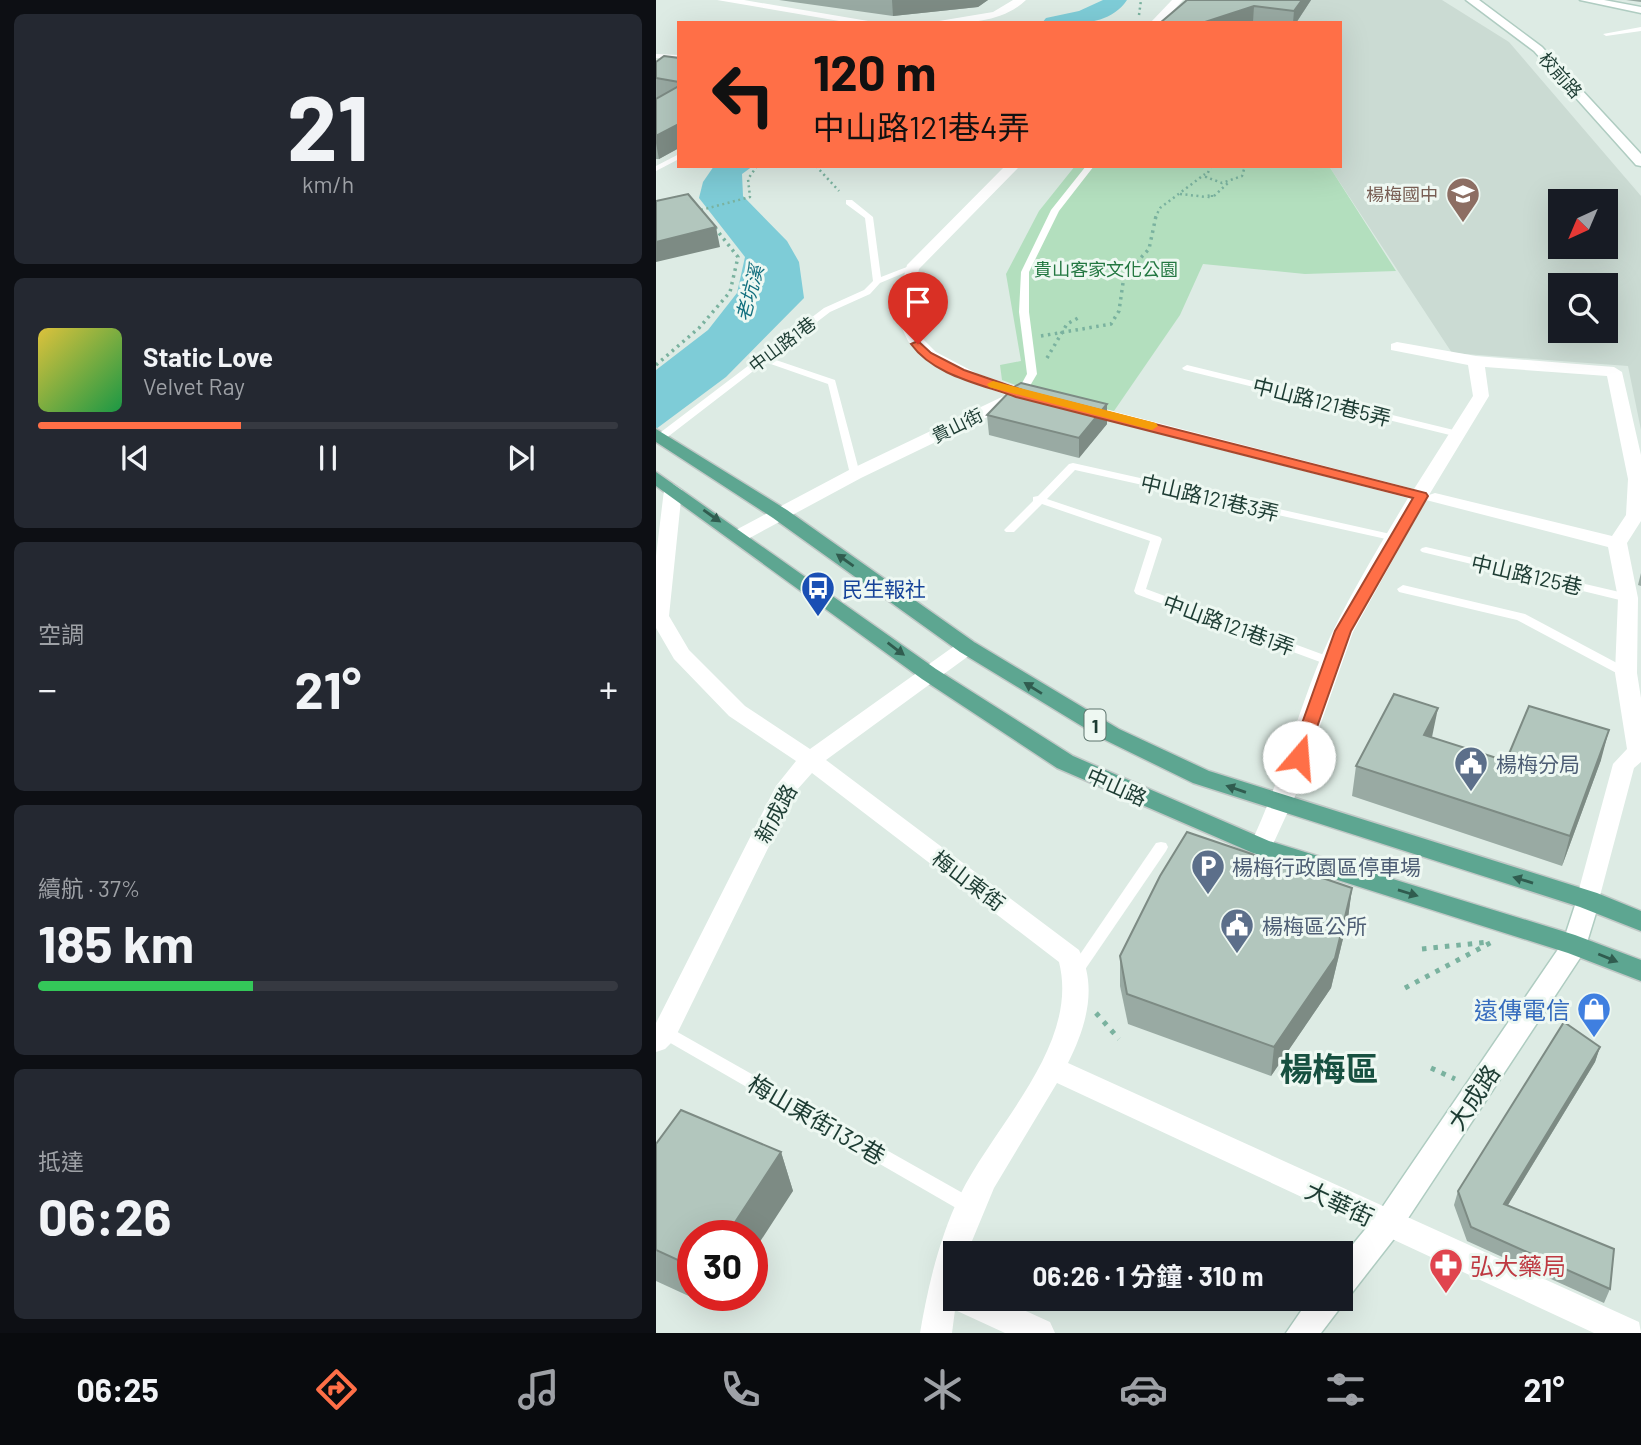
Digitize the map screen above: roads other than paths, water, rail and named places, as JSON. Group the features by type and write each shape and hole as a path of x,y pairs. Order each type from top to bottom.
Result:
{"main road":[{"name":"中山路","path":"659,435 780,514 967,647 1110,734 1201,776 1283,805 1588,900 1641,920"},
{"name":"中山路","path":"664,483 929,674 1065,762 1261,846 1575,945 1641,971"}],"street":[{"path":"722,0 862,21"},
{"path":"948,21 996,15 1021,0"},
{"path":"1157,21 1178,0"},
{"name":"校前路","path":"1471,0 1508,24 1538,49 1641,162"},
{"path":"1585,0 1641,10"},
{"path":"912,268 1007,168"},
{"name":"貴山街","path":"912,268 905,289 905,319 909,333 927,356 959,372 1028,390"},
{"path":"1397,347 1476,361 1614,372 1639,479 1635,515 1617,543 1628,598 1626,673 1640,749 1624,764 1588,900"},
{"path":"1261,846 1283,805 1343,631 1395,538 1428,497 1458,434 1481,396 1476,361"},
{"name":"貴山街","path":"739,536 855,474 1028,390"},
{"path":"1058,403 1617,543"},
{"name":"梅山東街","path":"664,483 659,616 681,654 737,711 810,760 1070,957 1077,970"},
{"name":"新成路","path":"659,1033 787,786 810,760 967,647"},
{"name":"大成路","path":"1353,1267 1387,1224 1575,945 1588,900"},
{"path":"963,1241 969,1206 991,1163 1054,1069 1079,994 1077,970"},
{"name":"大華街","path":"1054,1069 1628,1333"},
{"path":"936,1333 946,1311"},
{"path":"990,1311 1039,1333"},
{"path":"1302,1333 1319,1311"}],"lane":[{"path":"1606,34 1641,29"},
{"path":"656,56 677,57"},
{"path":"656,169 677,157"},
{"path":"1028,390 1032,374 1027,338 1025,272 1055,210 1088,168"},
{"path":"849,202 869,217 877,281"},
{"name":"中山路1巷","path":"659,435 827,310 867,292 877,281 912,268"},
{"path":"763,359 832,382 855,474"},
{"name":"中山路121巷5弄","path":"1186,368 1458,434"},
{"name":"中山路121巷3弄","path":"1037,499 1073,466 1395,538"},
{"path":"1010,530 1037,499"},
{"name":"中山路121巷1弄","path":"1037,499 1156,539 1140,591 1331,662"},
{"name":"中山路125巷","path":"1426,550 1628,598"},
{"name":"中山路125巷","path":"1403,589 1521,617 1626,673"},
{"path":"1077,970 1161,847"},
{"name":"梅山東街132巷","path":"659,1033 969,1206"}],"water":[{"path":"713,168 750,168 742,174 743,196 787,241 799,262 804,298 726,377 656,429 656,370 708,330 737,293 745,257 699,198 703,182"}],"waterway":[{"name":"老坑溪","path":"1064,21 1096,13 1116,0"}],"place":[{"name":"楊梅國中","path":"1463,224"},
{"name":"民生報社","path":"818,618"},
{"name":"楊梅分局","path":"1471,793"},
{"name":"楊梅行政園區停車場","path":"1208,896"},
{"name":"楊梅區公所","path":"1237,955"},
{"name":"遠傳電信","path":"1594,1039"},
{"name":"弘大藥局","path":"1446,1295"}],"district":[{"name":"楊梅區","path":"1329,1068"}],"park label":[{"name":"貴山客家文化公園","path":"1106,269"}]}
